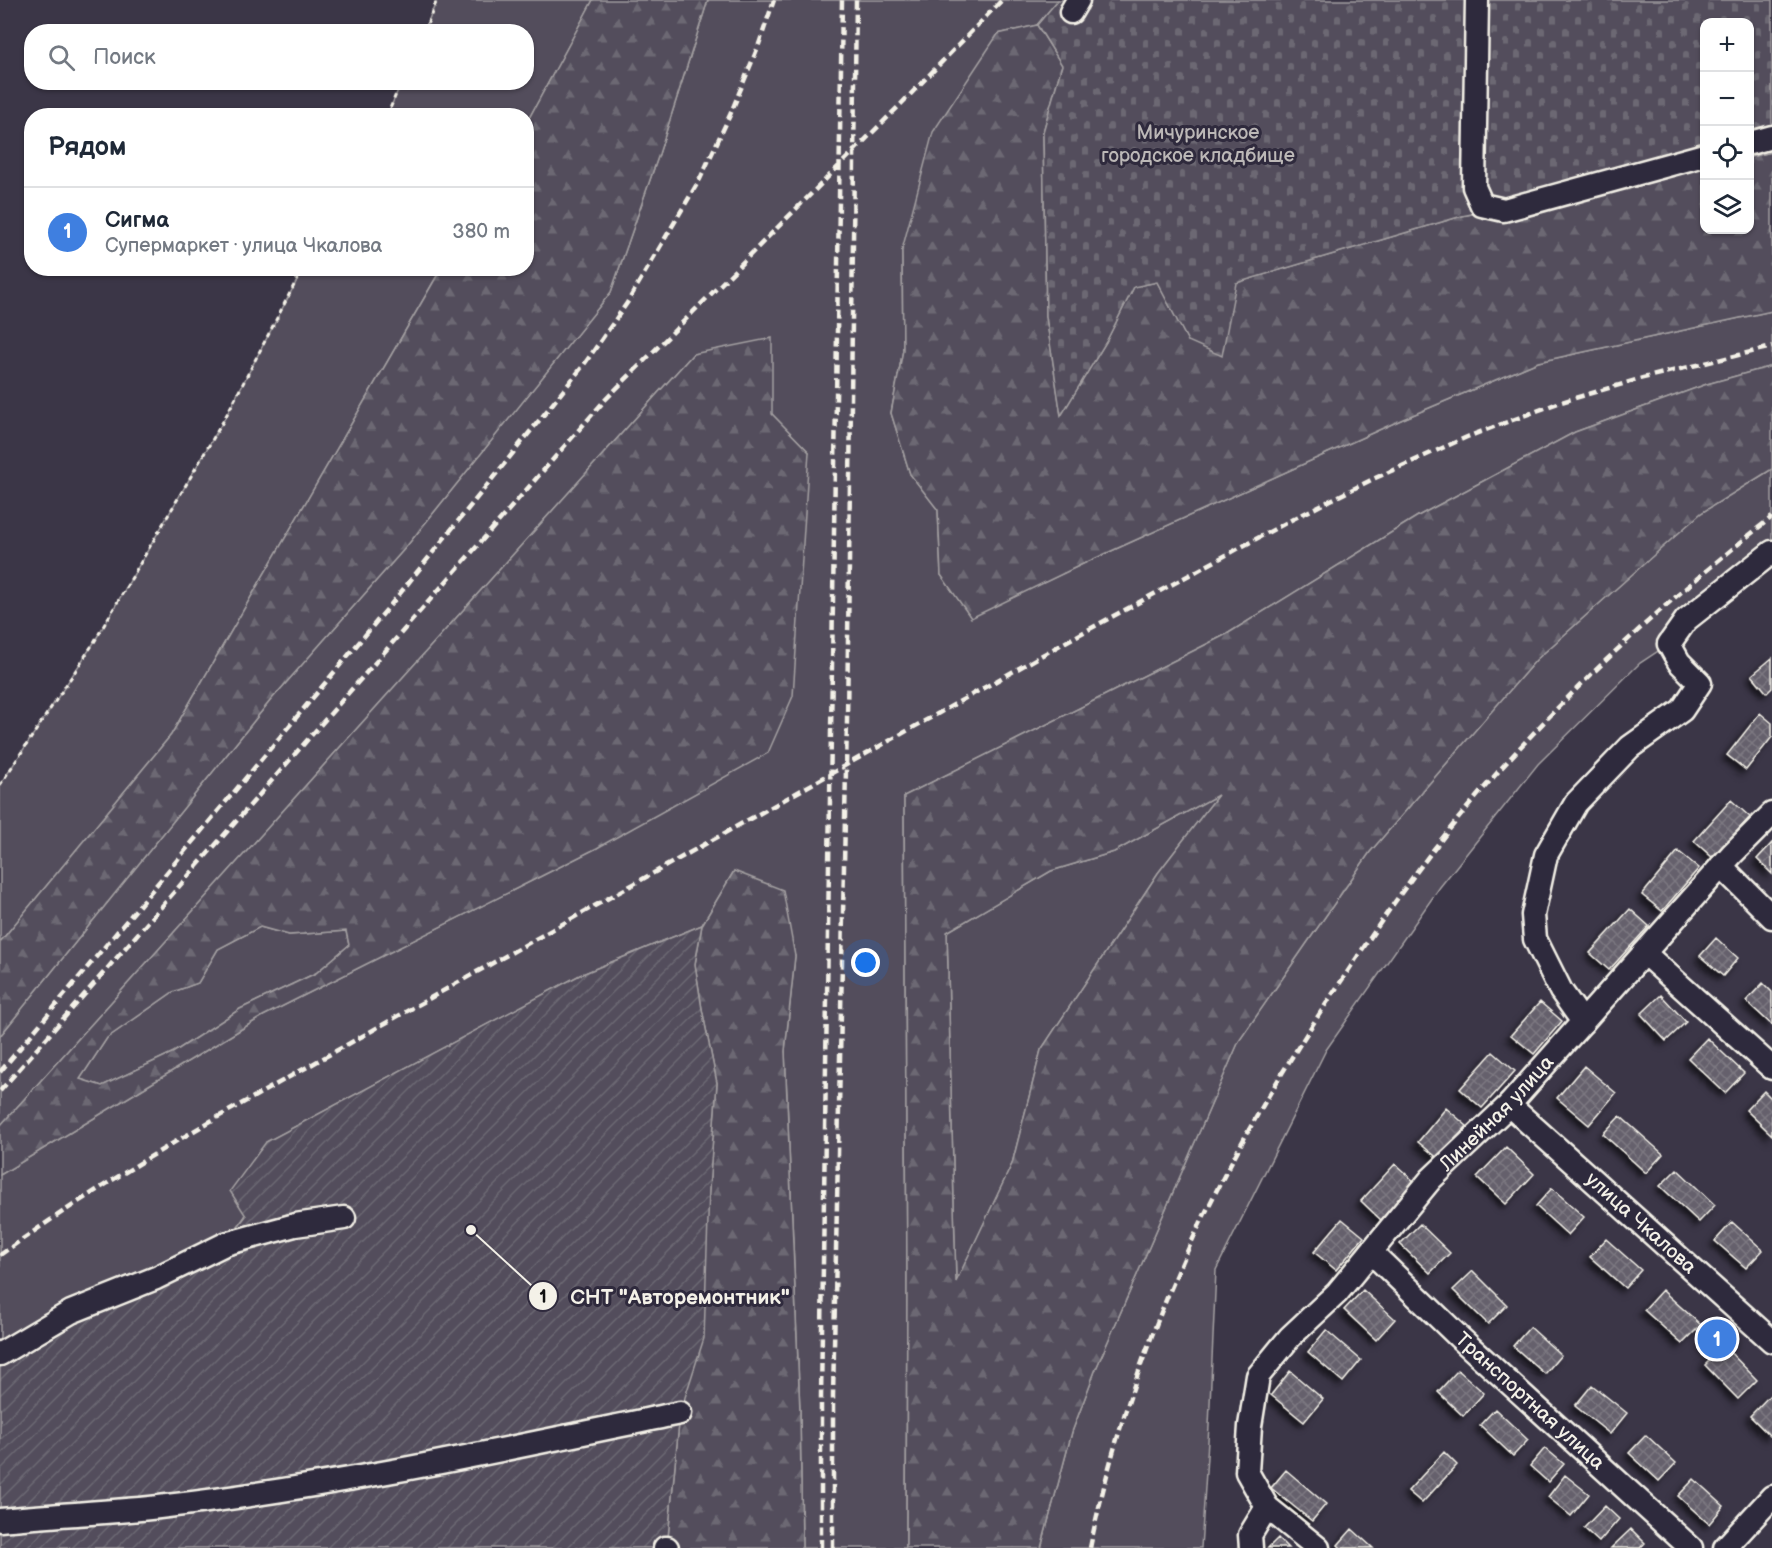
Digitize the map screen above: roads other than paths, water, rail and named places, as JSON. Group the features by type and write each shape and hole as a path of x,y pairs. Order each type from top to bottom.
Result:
{"street":[{"path":"1477,0 1474,187 1482,205 1504,210 1700,156"},
{"path":"1754,142 1772,137"},
{"path":"1583,1022 1561,991 1535,939 1533,915 1546,855 1576,803 1630,747 1682,710 1700,683 1679,662 1669,644 1686,620 1772,552"},
{"name":"Линейная улица","path":"1267,1507 1247,1472 1250,1426 1258,1376 1290,1337 1337,1293 1431,1179 1509,1105 1721,866 1772,814"},
{"path":"1721,866 1772,917"},
{"path":"1644,953 1772,1068"},
{"name":"улица Чкалова","path":"1509,1105 1772,1341"},
{"path":"0,1354 71,1312 156,1278 225,1244 295,1225 344,1218"},
{"name":"Транспортная улица","path":"1371,1252 1467,1345 1691,1548"},
{"path":"0,1520 166,1507 316,1485 680,1413"},
{"path":"1725,1548 1772,1497"},
{"path":"1251,1548 1250,1535 1267,1507 1318,1548"}],"railway":[{"path":"0,1072 397,597 583,366 627,303 700,179 730,115 758,47 774,0"},
{"path":"821,1548 821,1397 842,0"},
{"path":"833,1548 833,1396 847,721 856,0"},
{"path":"0,1091 605,400 1002,0"},
{"path":"0,1255 103,1186 209,1122 1071,639 1293,519 1373,479 1467,437 1558,403 1643,378 1772,347"},
{"path":"1090,1548 1108,1472 1130,1398 1155,1326 1185,1256 1254,1121 1348,971 1421,866 1510,758 1636,632 1772,517"}],"place":[{"name":"СНТ \"Авторемонтник\"","path":"471,1230"},
{"name":"Сигма","path":"1717,1339"}],"park label":[{"name":"Мичуринское городское кладбище","path":"1198,144"}]}
